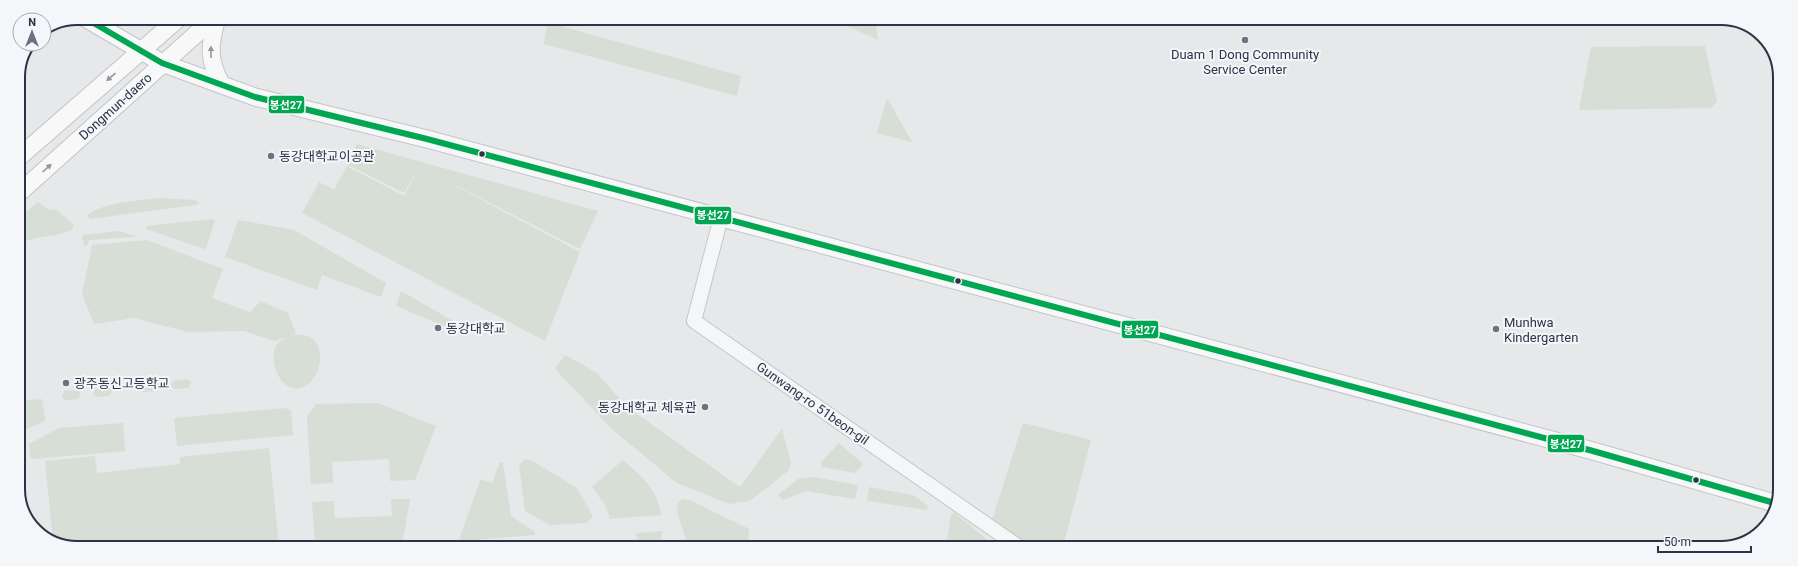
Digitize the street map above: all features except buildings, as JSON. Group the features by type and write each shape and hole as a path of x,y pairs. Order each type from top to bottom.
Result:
{"main road":[{"path":"97,25 162,63 255,96 427,139 721,217 1585,449 1771,502"},
{"name":"Dongmun-daero","path":"25,152 171,25"},
{"name":"Dongmun-daero","path":"25,188 206,25"},
{"path":"215,25 210,50 211,62 221,84"}],"street":[{"name":"Gunwang-ro 51beon-gil","path":"721,217 694,321 1010,541"}],"shaded area":[{"path":"547,25 557,25 741,76 737,96 544,44"},
{"path":"845,25 876,25 878,40"},
{"path":"1705,46 1717,102 1710,108 1579,110 1591,47"},
{"path":"887,98 912,142 877,133"},
{"path":"357,144 598,211 580,249 429,172 580,252 545,341 302,213 319,182 334,190 347,166 404,196 419,167 404,193 348,165"},
{"path":"161,198 195,200 199,203 196,205 90,219 87,215 95,210 113,204"},
{"path":"38,202 47,209 57,210 73,224 73,229 59,234 31,239 25,242 25,213"},
{"path":"212,219 215,221 206,248 204,249 146,229 146,226"},
{"path":"238,220 294,230 386,283 381,297 322,275 317,290 225,257"},
{"path":"120,231 137,237 89,240 87,246 84,246 82,235"},
{"path":"147,240 223,269 212,298 250,312 261,301 288,313 296,333 291,335 307,336 316,343 320,353 319,366 314,377 307,385 297,388 285,384 279,377 275,368 274,352 277,345 285,337 275,341 244,331 188,332 134,318 94,324 82,294 92,245"},
{"path":"401,291 467,329 465,335 396,306"},
{"path":"565,355 597,373 627,407 740,487 782,429 791,462 789,470 750,501 729,504 677,483 613,430 555,369"},
{"path":"188,379 191,383 188,388 175,389 171,386 173,381"},
{"path":"157,382 161,386 157,391 144,392 141,390 143,384"},
{"path":"109,387 113,391 109,396 96,397 93,394 95,389"},
{"path":"78,390 81,394 78,399 65,400 62,397 64,391"},
{"path":"42,399 45,421 25,430 25,400"},
{"path":"378,403 436,426 415,480 390,481 389,459 332,462 333,483 311,484 307,417 316,404"},
{"path":"285,408 291,411 293,435 177,446 174,418"},
{"path":"123,423 125,451 35,459 30,457 29,444 59,428"},
{"path":"1023,423 1091,440 1065,541 1011,541 990,526"},
{"path":"839,443 863,464 855,473 822,467 821,462"},
{"path":"269,448 278,541 70,541 52,535 45,461 95,456 97,473 180,464 180,457"},
{"path":"525,459 534,462 577,488 593,516 587,523 550,525 525,511 519,465"},
{"path":"623,460 648,484 656,498 661,515 610,519 605,505 592,487"},
{"path":"500,462 503,463 511,516 535,532 535,535 463,541 459,539 481,479 492,483"},
{"path":"813,477 858,485 855,499 806,491 783,500 778,495 798,479"},
{"path":"869,487 913,495 928,506 927,510 867,501"},
{"path":"391,499 410,499 403,541 315,541 312,502 334,501 335,518 392,516"},
{"path":"683,499 690,500 749,529 748,541 686,541 677,512 678,502"},
{"path":"955,513 989,541 947,541 951,514"},
{"path":"662,531 661,541 637,541 636,533"}],"transit line":[{"name":"봉선27","path":"97,25 162,63 255,97 427,139 1593,451 1771,502"}],"place":[{"name":"Duam 1 Dong Community Service Center","path":"1245,40"},
{"name":"동강대학교이공관","path":"271,156"},
{"name":"동강대학교","path":"438,328"},
{"name":"Munhwa Kindergarten","path":"1496,329"},
{"name":"광주동신고등학교","path":"66,383"},
{"name":"동강대학교 체육관","path":"705,407"}]}
